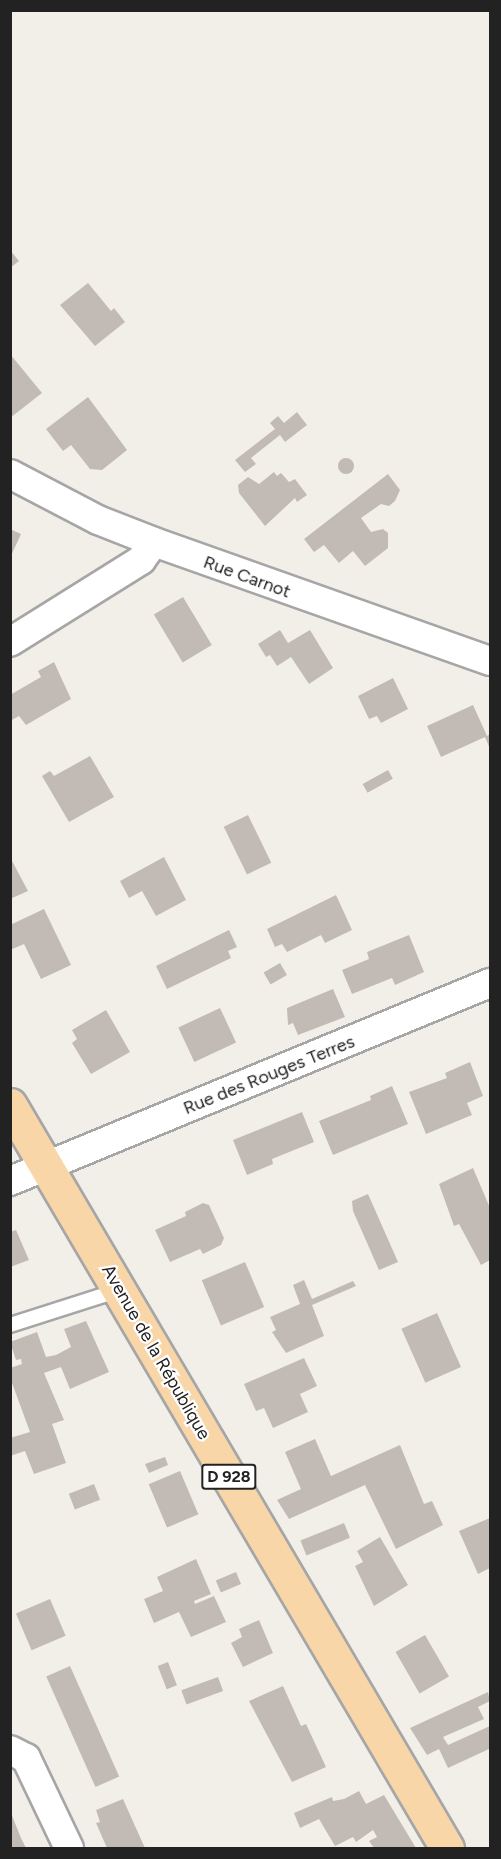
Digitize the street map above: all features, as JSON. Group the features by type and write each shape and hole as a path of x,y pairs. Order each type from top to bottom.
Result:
{"main road":[{"name":"Avenue de la République","path":"10,1105 447,1848"}],"street":[{"name":"Rue Carnot","path":"10,474 98,520 154,542 490,661"},
{"path":"10,642 141,560 154,542"},
{"name":"Rue des Rouges Terres","path":"10,1181 490,983"},
{"path":"10,1750 26,1758 69,1848"}],"lane":[{"path":"10,1325 120,1290"}],"building":[{"path":"10,250 19,261 10,268"},
{"path":"88,283 111,311 114,308 125,322 95,346 60,305"},
{"path":"10,354 42,393 10,418"},
{"path":"88,397 127,450 102,470 90,469 71,445 63,451 46,429"},
{"path":"297,412 307,425 285,442 280,435 251,458 256,464 245,472 235,460 275,429 270,423 278,416 284,423"},
{"path":"346,458 354,466 346,474 338,466"},
{"path":"274,472 277,476 281,473 289,482 295,479 307,495 297,502 295,498 265,526 239,493 238,485 248,477 259,484"},
{"path":"388,474 400,490 395,501 389,506 381,504 361,518 371,532 383,529 388,533 388,548 365,566 353,551 339,563 324,545 314,552 304,539"},
{"path":"10,529 21,534 10,558"},
{"path":"183,597 212,645 183,663 154,615"},
{"path":"280,630 288,643 310,630 333,668 309,684 291,657 277,666 270,655 266,657 258,644"},
{"path":"54,662 71,699 26,725 19,716 10,721 10,695 41,677 38,671"},
{"path":"393,678 408,709 381,723 377,716 369,719 358,696"},
{"path":"473,705 487,736 490,734 490,749 485,737 441,757 427,726"},
{"path":"90,756 114,797 69,822 42,776 50,771 54,776"},
{"path":"388,770 393,779 367,793 363,784"},
{"path":"248,815 271,863 247,874 224,827"},
{"path":"10,857 28,891 10,899"},
{"path":"164,857 186,900 156,916 142,891 129,898 120,881"},
{"path":"336,895 352,930 325,943 321,935 287,952 282,944 275,947 267,929"},
{"path":"44,909 71,965 41,979 24,944 10,950 10,925"},
{"path":"229,930 237,947 228,951 231,958 167,989 156,966"},
{"path":"409,935 424,972 395,985 392,978 352,994 342,970 369,959 367,952"},
{"path":"280,963 287,975 271,985 264,973"},
{"path":"333,989 345,1017 298,1035 293,1023 288,1025 287,1008"},
{"path":"220,1008 236,1042 194,1062 178,1027"},
{"path":"106,1010 130,1052 91,1074 72,1043 77,1039 72,1030"},
{"path":"470,1062 483,1096 467,1103 472,1115 426,1134 409,1092 447,1078 445,1073"},
{"path":"392,1086 408,1124 333,1155 319,1121 371,1100 370,1096"},
{"path":"302,1112 314,1142 272,1159 273,1164 247,1175 233,1140"},
{"path":"473,1168 490,1208 490,1260 481,1265 459,1224 454,1226 439,1184"},
{"path":"368,1194 398,1262 379,1270 353,1211 352,1201"},
{"path":"203,1203 209,1205 224,1238 221,1245 203,1254 200,1249 170,1262 155,1230 186,1216 185,1212"},
{"path":"16,1230 29,1260 10,1267 10,1232"},
{"path":"245,1262 264,1307 221,1325 202,1280"},
{"path":"304,1280 312,1299 353,1281 356,1286 312,1305 324,1336 286,1353 272,1332 276,1330 270,1317 300,1304 293,1285"},
{"path":"437,1313 461,1367 425,1383 401,1329"},
{"path":"86,1321 109,1372 70,1389 61,1367 44,1373 64,1420 52,1424 66,1463 34,1474 25,1451 10,1456 10,1438 30,1432 12,1383 10,1368 22,1364 21,1359 16,1360 10,1342 37,1332 46,1357 56,1355 71,1347 64,1329"},
{"path":"304,1358 317,1386 300,1394 308,1412 273,1428 264,1408 256,1411 244,1384"},
{"path":"315,1439 331,1476 400,1445 424,1504 432,1501 443,1525 396,1549 365,1485 289,1519 277,1500 301,1489 285,1452"},
{"path":"165,1457 168,1465 149,1473 145,1464"},
{"path":"180,1471 198,1514 167,1528 149,1484"},
{"path":"94,1484 100,1500 75,1510 69,1494"},
{"path":"490,1518 490,1568 478,1574 459,1531"},
{"path":"344,1523 350,1538 306,1555 300,1541"},
{"path":"380,1537 408,1585 374,1606 355,1566 363,1562 357,1551"},
{"path":"196,1559 211,1594 194,1601 195,1604 214,1596 226,1622 191,1637 179,1612 154,1623 144,1599 163,1591 157,1577"},
{"path":"236,1572 241,1584 221,1593 216,1581"},
{"path":"50,1599 66,1636 32,1650 16,1613"},
{"path":"259,1620 273,1653 243,1667 231,1643 242,1637 239,1629"},
{"path":"425,1635 449,1677 420,1694 396,1652"},
{"path":"168,1662 177,1685 167,1689 158,1666"},
{"path":"70,1666 119,1777 95,1787 46,1677"},
{"path":"218,1677 223,1691 186,1704 181,1690"},
{"path":"283,1686 301,1726 306,1724 326,1767 292,1782 249,1701"},
{"path":"488,1692 490,1701 478,1707 484,1719 443,1737 448,1745 490,1726 489,1749 448,1768 439,1749 427,1755 410,1728"},
{"path":"359,1791 366,1804 384,1795 416,1848 374,1848 369,1841 377,1837 373,1830 356,1842 353,1837 335,1846 319,1819 300,1828 294,1813 332,1797 333,1801 344,1799"},
{"path":"123,1799 145,1848 107,1848 96,1823 100,1822 96,1810"},
{"path":"11,1813 21,1838 26,1848 10,1848"}]}
